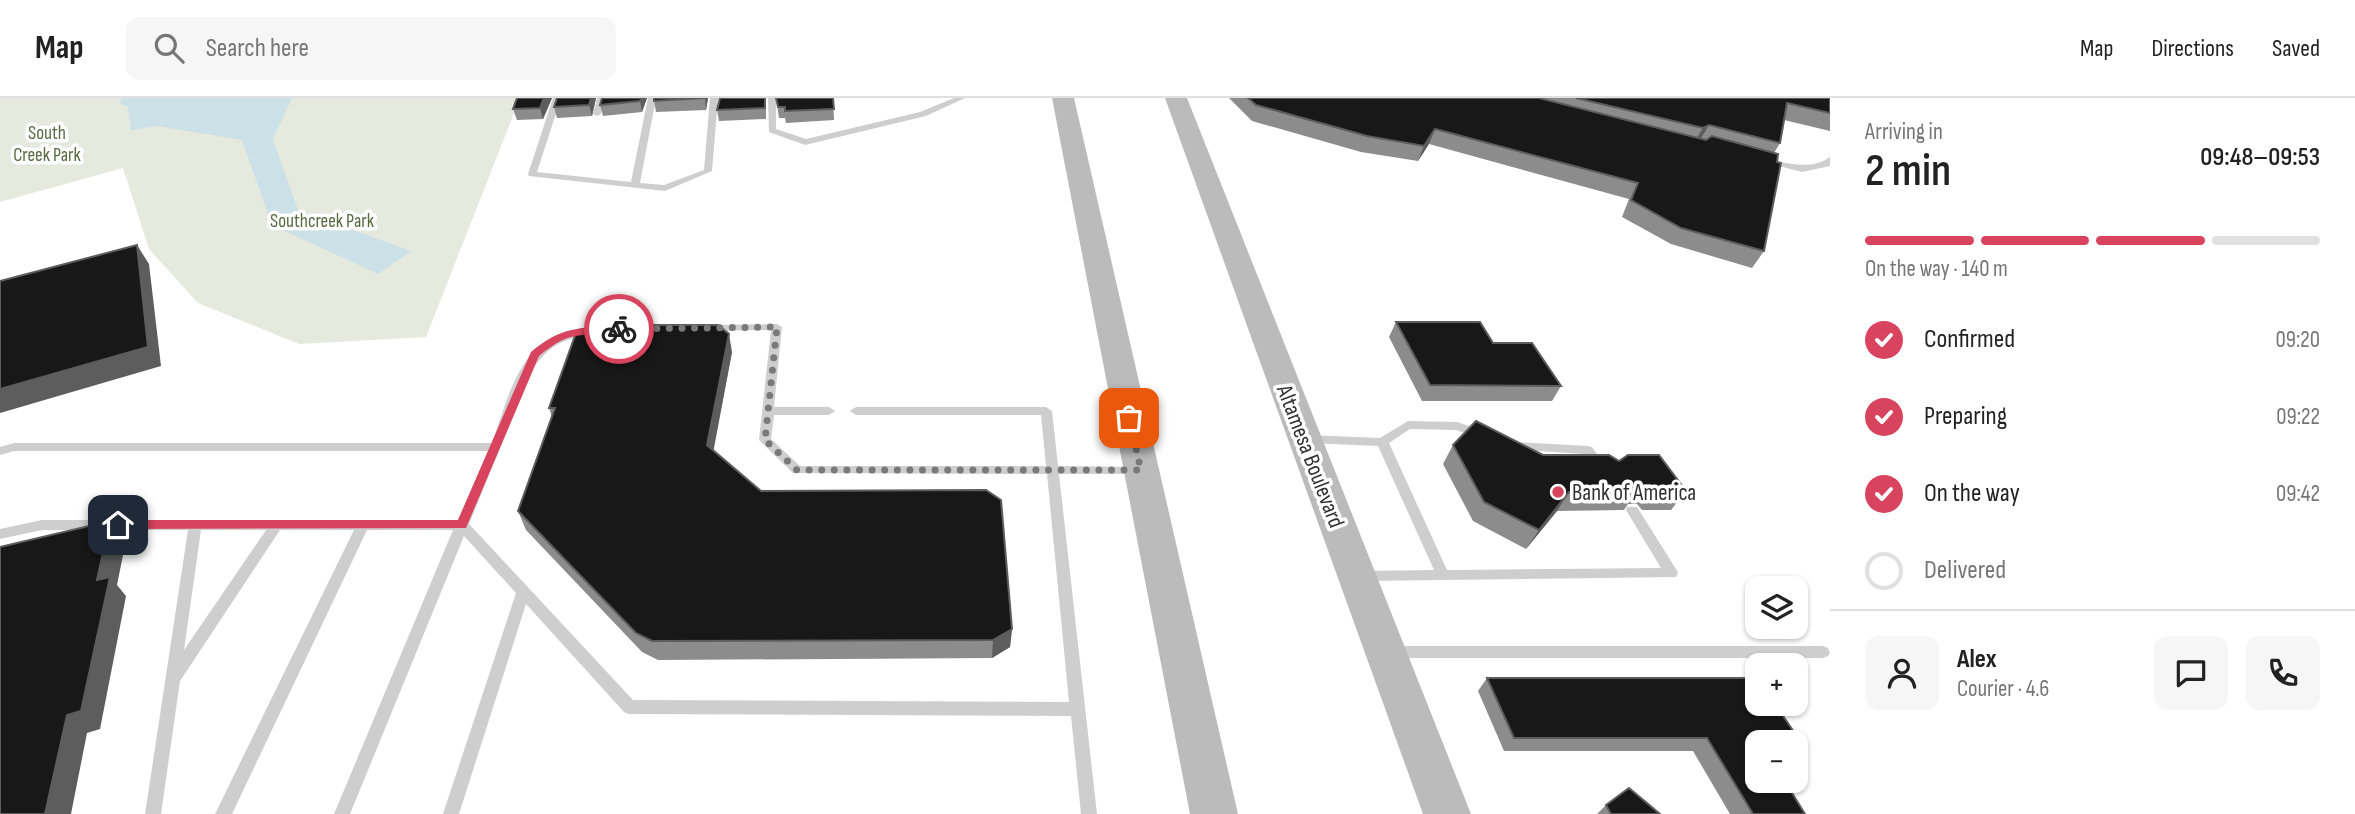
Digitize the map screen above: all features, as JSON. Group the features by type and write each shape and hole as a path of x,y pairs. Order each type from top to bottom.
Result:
{"main road":[{"path":"1063,98 1214,814"},
{"name":"Altamesa Boulevard","path":"1176,98 1447,814"}],"lane":[{"path":"557,98 532,174 665,188 708,171 714,98"},
{"path":"597,114 601,98"},
{"path":"635,185 652,98"},
{"path":"772,98 772,130 805,142 923,114 961,98"},
{"path":"1750,158 1802,169 1828,164 1830,160"},
{"path":"698,328 777,327 765,440 797,470 1141,470"},
{"path":"342,814 534,355 554,338 579,330 618,330"},
{"path":"768,411 830,411"},
{"path":"856,411 1046,411 1089,814"},
{"path":"1305,439 1382,442 1408,425 1457,426 1515,447 1588,450 1606,474"},
{"path":"1382,442 1443,575"},
{"path":"0,451 14,447 496,447"},
{"path":"1357,577 1671,573 1632,510"},
{"path":"0,534 42,525 462,525 629,707 1076,709"},
{"path":"153,814 195,525"},
{"path":"172,681 276,525"},
{"path":"223,814 363,525"},
{"path":"451,814 523,592"},
{"path":"1385,652 1822,652"}],"green space":[{"name":"Southcreek Park","path":"0,98 520,98 426,337 299,344 198,303 149,249 123,168 0,202"}],"shaded area":[{"path":"122,98 292,98 273,139 298,210 411,251 378,274 272,225 242,140 157,126 131,130 128,107 119,103"}],"building":[{"path":"517,98 544,98 540,108 513,109"},
{"path":"557,98 591,98 589,105 554,107"},
{"path":"602,98 641,98 640,101 600,105"},
{"path":"654,98 705,98 654,101"},
{"path":"720,98 765,98 765,108 717,110"},
{"path":"776,98 833,98 834,109 785,111 785,107 778,107"},
{"path":"1248,98 1539,98 1706,140 1712,136 1778,154 1777,162 1781,163 1764,251 1681,228 1631,200 1638,183 1435,129 1424,146 1367,136 1256,105"},
{"path":"1576,98 1830,98 1830,113 1787,103 1780,143 1709,125 1703,128"},
{"path":"137,245 148,347 0,389 0,281"},
{"path":"1396,322 1480,322 1493,343 1532,343 1561,386 1430,385"},
{"path":"592,325 718,325 729,334 707,445 761,491 986,490 1001,500 1012,629 993,640 652,641 636,633 518,511 555,408 549,408 576,333"},
{"path":"1476,421 1543,455 1609,455 1619,461 1628,455 1659,455 1686,491 1656,491 1651,485 1641,485 1638,491 1569,492 1539,530 1484,502 1453,445"},
{"path":"110,521 97,580 110,577 81,711 67,715 45,814 0,814 0,547"},
{"path":"1487,678 1745,678 1745,716 1783,716 1793,730 1745,730 1745,793 1792,793 1805,814 1753,814 1707,738 1514,738"},
{"path":"1629,788 1660,814 1611,814 1606,805"}],"way so far":[{"path":"619,329 777,327 765,440 797,470 1141,470 1129,418"}],"place":[{"name":"Bank of America","path":"1558,492"}],"route":[{"path":"118,525 462,525 534,355 554,338 579,330 619,329"}],"park label":[{"name":"South Creek Park","path":"47,143"}]}
